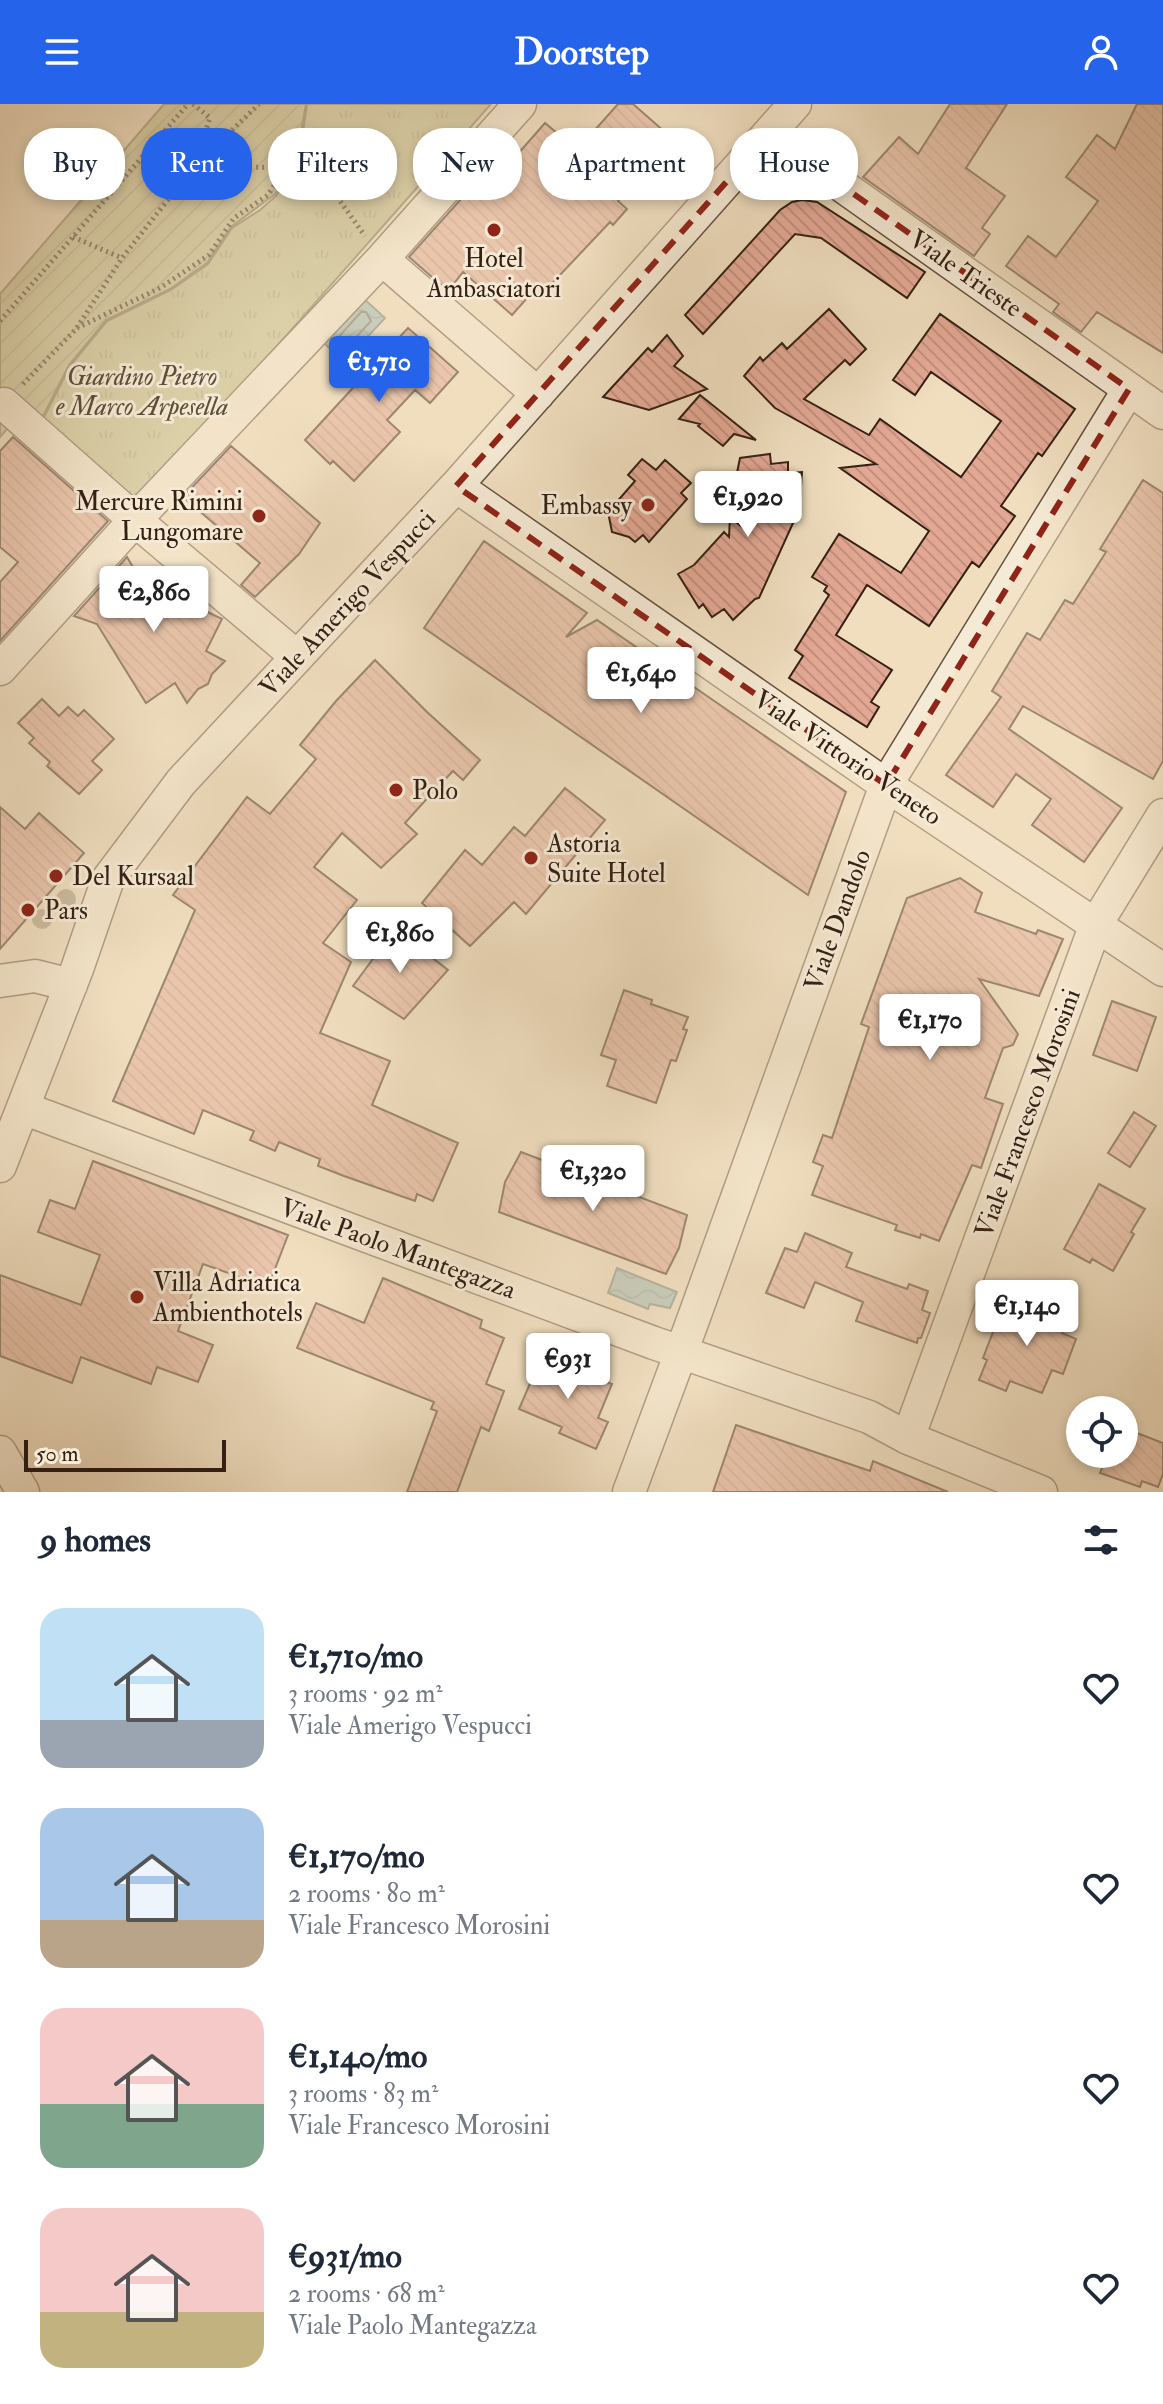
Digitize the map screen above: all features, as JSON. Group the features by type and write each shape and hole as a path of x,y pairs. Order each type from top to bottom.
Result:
{"street":[{"path":"0,669 135,520 382,259 520,104"},
{"name":"Viale Amerigo Vespucci","path":"774,128 795,104"},
{"name":"Viale Amerigo Vespucci","path":"0,1166 71,985 108,879 181,782 456,486 730,178"},
{"name":"Viale Trieste","path":"858,197 1163,413"},
{"path":"382,259 538,394"},
{"name":"Viale Dandolo","path":"629,1492 886,785 1129,389"},
{"path":"4,404 297,657"},
{"name":"Viale Vittorio Veneto","path":"456,486 886,785 1163,970"},
{"name":"Viale Francesco Morosini","path":"908,1438 1096,924 1163,815"},
{"path":"0,981 35,976 71,985"},
{"name":"Viale Paolo Mantegazza","path":"23,1108 681,1353 869,1417 908,1438 1030,1490"},
{"path":"0,1452 23,1492"}],"path":[{"path":"0,321 191,104 210,118 207,128"},
{"path":"234,128 259,104"},
{"path":"76,329 160,288 209,255 234,218 268,195"},
{"path":"4,404 76,329 122,258 168,200"},
{"path":"339,200 382,259"},
{"path":"73,237 122,258"}],"highlighted area":[{"path":"769,134 1129,389 886,785 456,486"}],"green space":[{"path":"164,104 306,104 302,128 268,128 268,199 231,227 207,263 170,289 106,320 69,365 37,428 20,414 0,437 0,294 81,200 125,200 125,149 141,131 141,200 252,200 252,128 143,128"},
{"name":"Giardino Pietro e Marco Arpesella","path":"307,104 491,104 470,128 413,128 413,192 131,511 38,429 70,366 107,321 171,290 208,264 232,228 271,200 397,200 397,128 304,128"}],"water":[{"path":"363,298 385,318 344,362 323,342"},
{"path":"617,1268 677,1292 670,1308 650,1304 648,1309 608,1293"}],"building":[{"name":"Hotel Ambasciatori","path":"618,104 633,104 660,128 597,128"},
{"path":"950,104 1007,104 966,168 1005,196 982,228 990,234 974,256 863,177 899,137 918,154"},
{"path":"1137,104 1163,104 1163,353 1097,312 1081,332 1053,312 1059,304 1006,266 1028,236 1056,257 1098,201 1066,177 1097,135 1115,149"},
{"name":"Hotel Ambasciatori","path":"538,131 538,200 619,200 627,209 613,225 610,222 543,293 536,288 512,315 463,272 448,291 409,257 460,200 522,200 522,149"},
{"path":"792,202 817,202 925,272 907,298 821,238 795,234 703,334 685,315 780,210"},
{"path":"829,309 866,349 850,365 845,360 804,399 869,435 880,419 961,477 1001,421 931,372 915,395 893,380 940,314 1075,409 1042,456 1038,453 1001,506 1015,516 979,567 972,562 929,626 867,585 836,635 892,670 871,702 879,707 867,727 789,678 803,656 795,650 829,595 824,591 827,586 812,577 839,534 901,573 929,531 840,468 876,464 775,408 744,376 760,357 763,361 782,343 787,349"},
{"path":"408,328 458,372 430,403 415,390 387,420 400,432 354,481 305,440"},
{"path":"667,335 683,356 674,366 707,389 649,410 603,397 648,348 652,352"},
{"path":"700,395 756,440 734,434 723,446 698,426 700,424 679,419"},
{"path":"13,437 108,521 0,641 0,582 18,562 0,547 0,451"},
{"name":"Mercure Rimini Lungomare","path":"231,446 320,523 299,554 255,597 241,585 260,563 183,497"},
{"path":"770,454 771,464 788,462 788,473 802,472 799,516 759,598 733,620 724,609 712,617 703,604 699,608 678,574 694,565 724,532 729,537 730,517 742,527 734,488 740,458"},
{"name":"Embassy","path":"642,459 656,470 665,460 691,483 681,493 687,499 649,542 643,535 635,542 612,532 608,512 635,481 628,475"},
{"path":"1143,480 1163,493 1163,761 1153,779 1023,706 1009,729 1122,808 1084,862 1032,825 1051,799 1016,774 993,807 946,775 1001,697 992,691 1027,633 1040,640 1065,600 1073,604 1106,552 1100,549"},
{"path":"484,541 587,613 566,637 597,620 846,792 808,895 424,628"},
{"path":"127,557 140,579 222,619 206,651 225,661 212,674 208,684 198,689 187,703 175,683 146,703 97,624 74,616"},
{"path":"375,660 480,760 463,780 453,771 432,793 405,823 417,834 381,868 342,833 314,867 357,900 323,943 351,962 320,1033 390,1061 372,1105 458,1143 433,1201 417,1194 415,1201 344,1176 318,1166 320,1159 279,1142 275,1151 250,1140 254,1131 203,1110 194,1134 113,1101 195,910 173,895 247,797 270,814 316,759 300,745"},
{"path":"42,699 59,716 68,707 78,716 84,710 114,739 92,761 102,770 79,794 47,766 50,762 29,743 34,738 18,723"},
{"name":"Astoria Suite Hotel","path":"565,788 605,820 526,914 514,902 470,946 422,903 465,850 482,865 514,827 525,836"},
{"path":"0,807 25,829 39,813 84,853 0,949"},
{"path":"960,878 982,893 975,912 1036,934 1038,930 1063,939 1039,996 979,979 1018,1034 1013,1045 1003,1048 985,1098 1003,1104 981,1168 972,1165 939,1241 921,1234 920,1238 895,1230 897,1225 812,1195 823,1166 813,1162 823,1135 832,1138 869,1027 861,1024 907,898"},
{"path":"395,929 448,970 404,1019 353,986"},
{"path":"624,990 652,1000 651,1004 688,1017 683,1029 687,1030 676,1061 671,1060 656,1103 607,1086 616,1060 601,1055"},
{"path":"1112,1001 1156,1017 1137,1071 1093,1055"},
{"path":"1134,1112 1156,1126 1130,1167 1108,1153"},
{"path":"521,1152 687,1215 679,1248 666,1274 499,1212 505,1182"},
{"path":"93,1161 288,1235 268,1287 203,1264 178,1331 213,1345 198,1382 157,1367 151,1384 81,1357 72,1383 0,1356 0,1275 81,1305 100,1255 38,1232 50,1200 75,1209"},
{"path":"1099,1184 1145,1209 1113,1271 1064,1249"},
{"path":"805,1233 852,1253 846,1267 907,1289 909,1284 928,1291 922,1310 930,1313 917,1343 856,1321 863,1302 815,1282 804,1308 766,1293 785,1248 797,1252"},
{"path":"383,1278 482,1320 480,1328 504,1338 486,1384 504,1391 489,1431 481,1427 457,1492 407,1492 437,1411 431,1409 434,1402 297,1348 316,1303 364,1323"},
{"path":"1008,1302 1030,1311 1035,1302 1069,1315 1062,1333 1076,1339 1063,1374 1052,1370 1042,1393 1010,1381 1006,1391 979,1380 987,1360 983,1358 1000,1314 1003,1315"},
{"path":"541,1358 612,1384 598,1418 608,1422 596,1449 559,1433 562,1427 519,1409"},
{"path":"736,1425 870,1471 873,1461 948,1492 713,1492"},
{"path":"1138,1433 1163,1443 1163,1474 1158,1487 1142,1481 1140,1487 1100,1473 1102,1468 1138,1468"}],"place":[{"name":"Hotel Ambasciatori","path":"494,230"},
{"name":"Embassy","path":"648,505"},
{"name":"Mercure Rimini Lungomare","path":"259,516"},
{"name":"Polo","path":"396,790"},
{"name":"Astoria Suite Hotel","path":"531,858"},
{"name":"Del Kursaal","path":"56,876"},
{"name":"Pars","path":"28,910"},
{"name":"Villa Adriatica Ambienthotels","path":"137,1297"}]}
